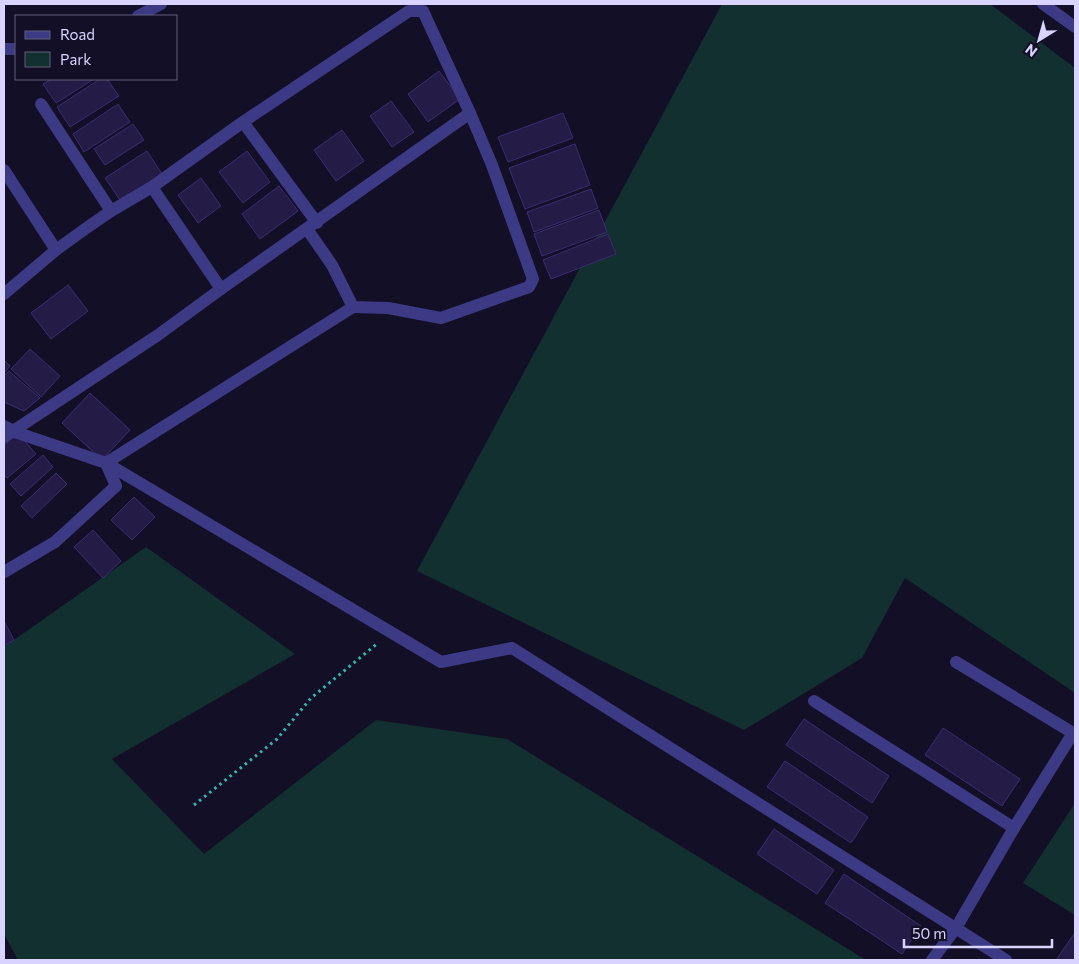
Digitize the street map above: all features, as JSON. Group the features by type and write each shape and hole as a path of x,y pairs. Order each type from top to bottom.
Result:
{"street":[{"path":"140,15 161,4"},
{"path":"1043,4 1075,27"},
{"path":"4,294 56,250 111,211 152,187 243,122 409,11 423,11 492,165 533,278 529,288 440,318 388,308 354,307 106,463"},
{"path":"41,104 111,211"},
{"path":"7,432 158,336 221,289 470,113"},
{"path":"243,122 312,226 354,307"},
{"path":"4,170 56,250"},
{"path":"152,187 221,289"},
{"path":"7,432 106,463 441,662 512,648 1006,960"},
{"path":"4,572 55,542 116,486 106,463"},
{"path":"932,960 956,928 1014,828 1073,733 956,662"},
{"path":"814,702 1014,828"}],"path":[{"path":"194,805 277,739 311,698 390,633"}],"green space":[{"path":"722,4 990,4 1075,68 1075,693 905,578 862,658 744,730 417,571"},
{"path":"146,547 295,654 112,759 204,854 376,720 507,739 866,960 18,960 4,934 4,647"},
{"path":"1075,803 1075,915 1023,883"}],"building":[{"path":"439,71 460,99 428,122 408,94"},
{"path":"50,80 92,80 56,103 43,84"},
{"path":"98,80 108,80 119,96 70,127 57,107"},
{"path":"391,101 414,132 392,147 370,116"},
{"path":"118,104 130,122 84,152 73,134"},
{"path":"563,113 573,138 508,162 498,137"},
{"path":"133,124 144,140 105,165 94,149"},
{"path":"342,130 364,161 336,181 314,150"},
{"path":"575,144 590,185 525,209 509,168"},
{"path":"147,151 162,174 120,200 105,178"},
{"path":"247,151 270,182 243,203 219,172"},
{"path":"201,178 221,206 198,223 178,195"},
{"path":"279,186 298,211 260,239 242,214"},
{"path":"591,189 598,208 534,232 527,212"},
{"path":"599,210 607,232 542,256 534,234"},
{"path":"608,234 616,254 551,279 543,260"},
{"path":"68,285 88,311 51,339 31,313"},
{"path":"30,349 60,376 41,397 11,369"},
{"path":"4,360 10,366 4,373"},
{"path":"9,371 40,398 24,411 4,402 4,376"},
{"path":"90,393 130,430 102,460 62,423"},
{"path":"18,433 36,454 7,478 4,475 4,445"},
{"path":"43,455 53,467 21,496 10,484"},
{"path":"56,473 67,484 32,518 21,506"},
{"path":"134,497 155,517 132,540 111,520"},
{"path":"93,530 121,561 103,578 74,547"},
{"path":"4,621 14,640 4,646"},
{"path":"804,719 889,776 872,803 786,745"},
{"path":"943,728 1020,779 1002,806 925,755"},
{"path":"785,761 868,817 851,843 767,787"},
{"path":"774,829 834,870 817,894 757,854"},
{"path":"844,874 921,926 902,954 825,903"},
{"path":"1074,934 1075,960 1056,960"}]}
